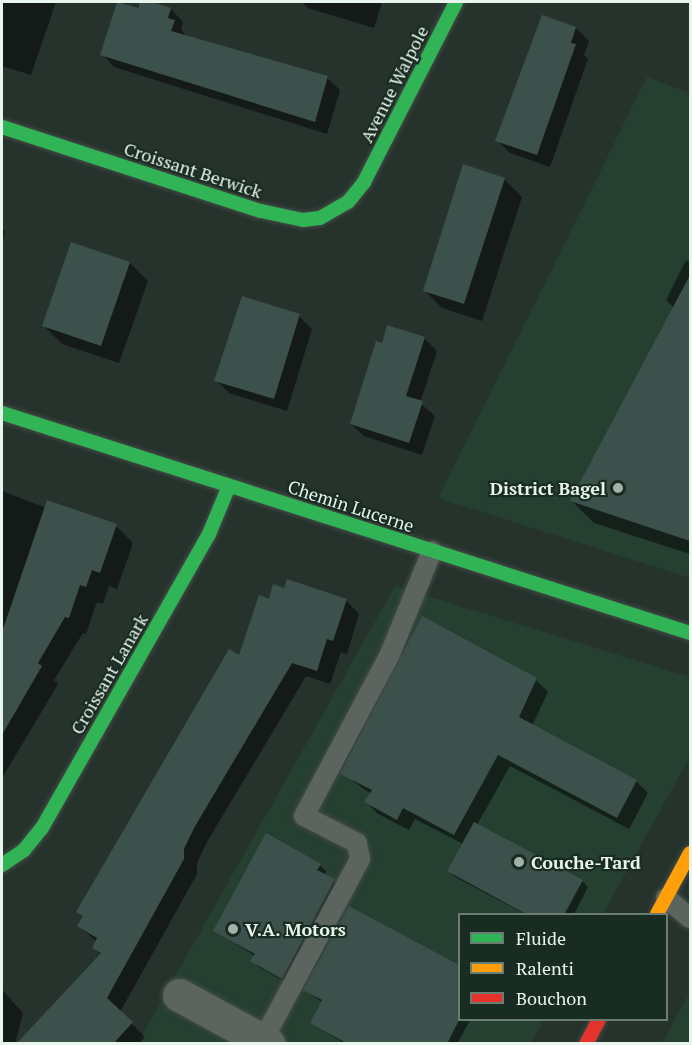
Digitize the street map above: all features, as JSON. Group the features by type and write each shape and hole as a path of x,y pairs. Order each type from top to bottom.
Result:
{"street":[{"name":"Avenue Walpole","path":"364,182 456,2"},
{"name":"Croissant Berwick","path":"2,128 261,211 303,220 339,209 364,182"},
{"name":"Chemin Lucerne","path":"2,413 690,633"},
{"name":"Croissant Lanark","path":"2,865 24,850 42,828 209,534 229,486"},
{"path":"661,906 690,853"},
{"path":"179,995 266,1042"},
{"path":"586,1044 598,1021"}],"lane":[{"path":"266,1042 360,859 357,843 304,816 390,654 432,550"},
{"path":"661,906 690,918"}],"shaded area":[{"path":"647,77 690,93 690,578 438,498"},
{"path":"395,586 690,677 690,757 604,913 458,913 458,1021 543,1021 531,1043 137,1044"},
{"path":"690,992 690,1043 662,1043"}],"building":[{"path":"117,2 138,8 140,2 152,2 171,8 168,18 175,20 171,31 328,76 315,122 100,55"},
{"path":"542,15 576,27 571,43 576,44 537,155 495,141"},
{"path":"463,164 505,178 464,304 423,291"},
{"path":"71,242 130,262 101,346 42,326"},
{"path":"690,275 690,541 570,501"},
{"path":"242,296 300,314 274,399 214,381"},
{"path":"387,325 425,337 406,396 423,401 409,443 350,424 376,341 382,343"},
{"path":"47,500 117,524 100,573 92,570 86,587 80,585 69,618 65,617 38,663 42,666 2,735 2,632"},
{"path":"287,579 347,599 333,641 327,639 317,671 292,663 194,828 184,849 184,859 107,998 133,1022 113,1044 16,1044 101,953 92,948 97,938 77,926 83,916 76,912 229,649 239,655 259,595 269,599 273,584 284,588"},
{"path":"422,616 537,678 519,717 637,780 617,818 498,755 454,835 403,808 397,820 364,802 372,790 340,774"},
{"path":"474,822 583,880 565,913 524,913 447,871"},
{"path":"266,833 321,864 317,870 335,879 282,979 250,961 255,954 213,931"},
{"path":"349,906 458,964 458,1021 447,1044 348,1044 310,1023 322,1000 303,990"}],"traffic: fast":[{"path":"2,127 261,211 303,220 320,218 348,202 364,182 456,2"},
{"path":"2,413 690,633"},
{"path":"2,865 24,850 42,828 209,534 229,486"}],"traffic: slow":[{"path":"658,913 690,853"}],"traffic: jam":[{"path":"586,1044 598,1021"}],"place":[{"name":"District Bagel","path":"618,488"},
{"name":"Couche-Tard","path":"519,862"},
{"name":"V.A. Motors","path":"233,929"}]}
